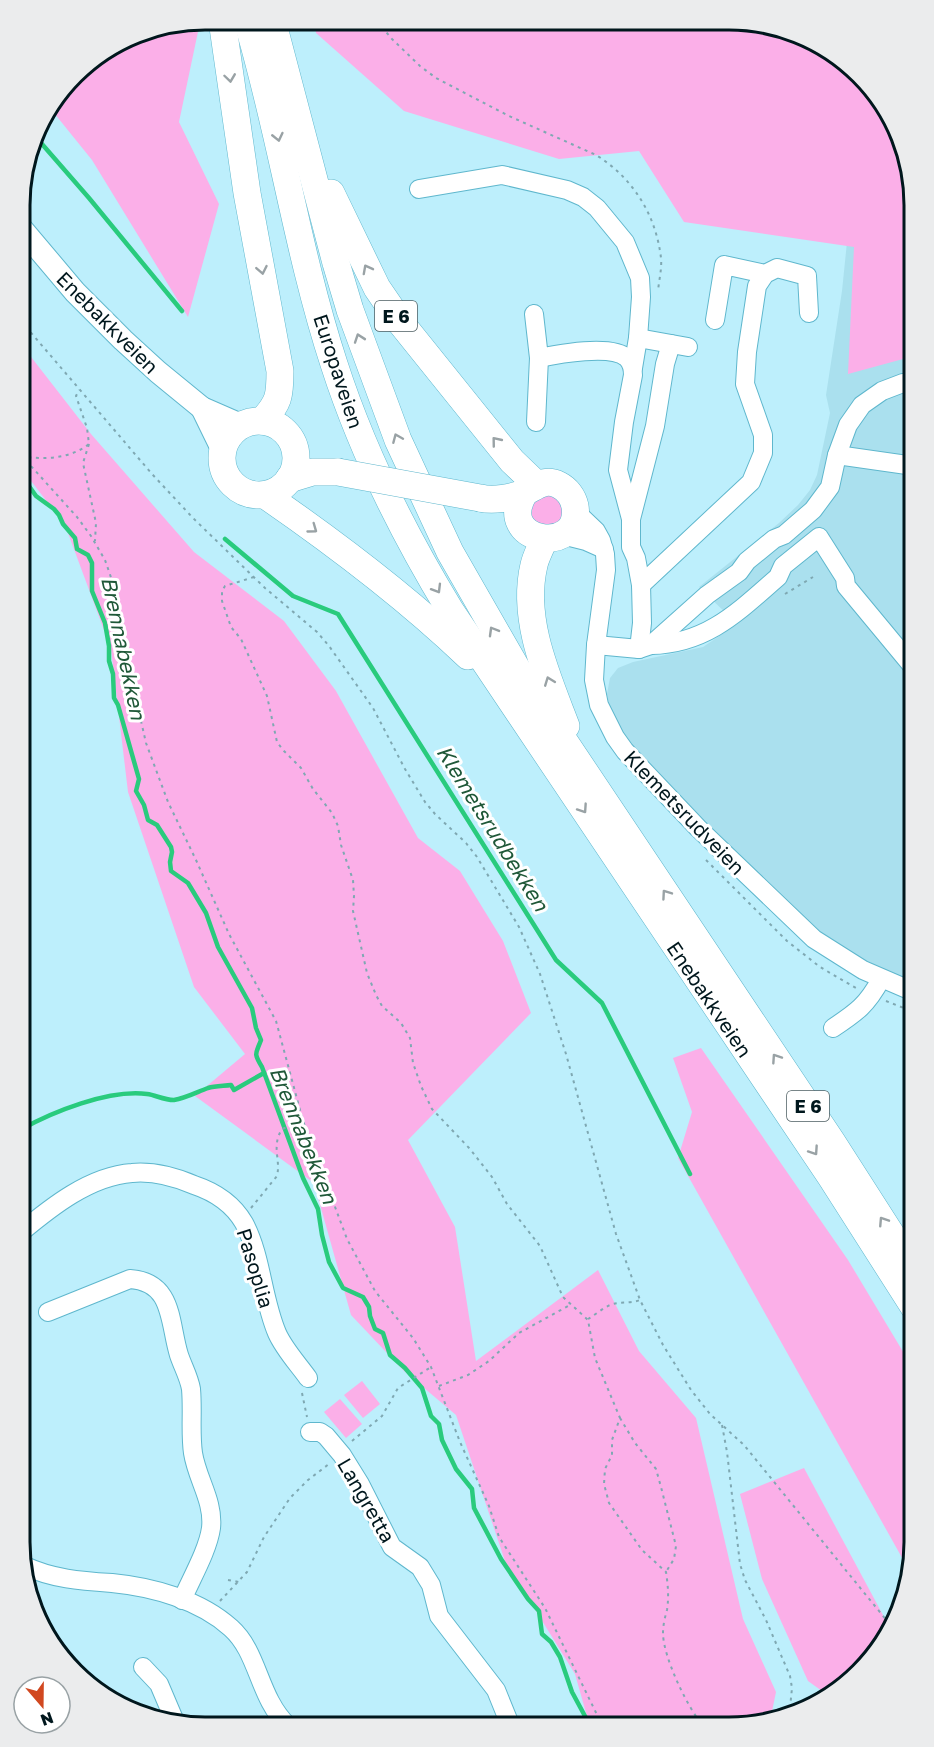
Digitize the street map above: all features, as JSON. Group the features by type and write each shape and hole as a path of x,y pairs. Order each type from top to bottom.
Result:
{"highway":[{"path":"222,449 228,437 274,408 279,395 280,371 247,193 223,30"},
{"name":"Europaveien","path":"250,30 272,111 321,320 350,412 384,492 408,539 450,610 514,687"},
{"name":"Europaveien","path":"275,30 336,263 379,393 402,450 450,552 498,640 514,687"},
{"name":"E 6","path":"298,121 345,225 377,288 401,323 512,460 530,488"},
{"path":"251,423 271,423 284,430 294,447 296,461 289,479 281,488 265,495"},
{"path":"294,447 336,472"},
{"name":"E 6","path":"222,449 222,467 231,483 247,493 265,495 374,574 514,687"},
{"path":"289,479 312,472 336,472 483,498 501,498 552,483 566,489 574,503 575,511"},
{"path":"520,522 518,506 530,488"},
{"path":"483,498 520,522 530,534 553,537"},
{"name":"E 6","path":"575,511 574,520 569,529 553,537 534,566 532,583 534,623 546,674 585,774"},
{"name":"Enebakkveien","path":"514,687 585,774 832,1142 904,1254"},
{"name":"Enebakkveien","path":"514,687 904,1291"}],"main road":[{"name":"Enebakkveien","path":"30,239 55,270 123,340 158,372 202,408 251,423"},
{"name":"Enebakkveien","path":"202,408 222,449"}],"street":[{"path":"419,189 502,175 567,190 583,197 612,224 633,257 640,278 638,338 618,470 631,519"},
{"path":"715,320 724,265 765,274 780,268 807,276 809,314"},
{"path":"642,585 751,482 763,453 763,435 745,384 748,343 757,286 765,274"},
{"path":"534,314 539,358 536,422"},
{"path":"638,338 679,345 665,363 655,426 631,519 631,547 642,585 642,623 645,647"},
{"path":"539,358 568,351 620,353 628,359 633,368"},
{"path":"645,647 707,595 739,572 747,561 774,539 784,535 818,503 830,487 837,455 848,425 862,405 882,391 904,383"},
{"path":"837,455 904,465"},
{"path":"818,503 819,537 845,578 846,586 904,656"},
{"path":"575,511 596,531 604,549"},
{"path":"553,537 586,541 604,549"},
{"path":"596,645 645,647 667,645 693,638 723,623 778,577 783,566 819,537"},
{"name":"Klemetsrudveien","path":"604,549 606,570 596,645 594,680 599,705 615,737 631,759 698,828 801,928 837,955 881,979 904,988"},
{"path":"833,1028 861,1009 881,979"},
{"name":"Pasoplia","path":"30,1226 70,1196 120,1175 157,1174 211,1191 227,1202 244,1223 251,1240 277,1333 308,1378"},
{"path":"48,1312 130,1279 142,1280 152,1285 169,1309 178,1353 189,1380 193,1455 210,1507 211,1519 206,1545 182,1600"},
{"name":"Langretta","path":"310,1432 320,1432 326,1436 341,1454 360,1484 392,1547 420,1567 431,1585 439,1616 496,1690 507,1717"},
{"path":"32,1569 50,1576 72,1580 140,1587 182,1600 215,1616 236,1633 247,1650 269,1703 281,1717"},
{"path":"143,1667 159,1684 172,1714"}],"path":[{"path":"384,30 420,66 436,78 509,116 596,155 628,180 645,205 656,234 661,259 658,293"},
{"path":"30,331 165,489 225,551 317,633 373,708 425,802 477,857 519,927 533,957 566,1054 610,1217 640,1300 667,1353 682,1377 722,1425 744,1445 886,1620"},
{"path":"80,389 76,396 87,428 89,444 83,463 96,523 95,542"},
{"path":"30,457 54,458 82,449 89,444"},
{"path":"30,465 77,517 105,560 115,589 119,624 137,708 154,764 174,817 229,934 276,1021 303,1121 356,1258 375,1291 413,1338 431,1367 460,1442 489,1506 499,1538 545,1608 598,1717"},
{"path":"254,577 225,586 222,591 222,601 231,627 241,639 267,696 277,742 301,768 313,789 332,813 338,826 341,845 352,880 353,911 367,973 375,995 382,1006 401,1023 410,1038 413,1062 432,1108 492,1177 507,1204 540,1246 563,1297 588,1320 595,1358 620,1418 635,1443 656,1469 676,1546 674,1559 666,1572 668,1592 663,1630 664,1645 696,1717"},
{"path":"252,1207 277,1176 275,1149 277,1136 282,1129 303,1121"},
{"path":"588,1320 609,1305 631,1304 640,1300"},
{"path":"439,1386 468,1375 489,1361 519,1333 570,1305"},
{"path":"295,1359 310,1432"},
{"path":"217,1603 247,1572 264,1537 290,1498 308,1480 341,1454 355,1436 382,1416 398,1388 431,1367"},
{"path":"620,1418 612,1440 612,1455 605,1469 603,1484 609,1503 642,1550 666,1572"},
{"path":"722,1425 740,1564 745,1580 766,1620 790,1676 792,1688 790,1706"},
{"path":"228,1580 239,1582"}],"shaded area":[{"path":"198,30 179,122 219,204 188,317 92,160 55,114 73,90 90,73 117,53 149,39 171,33"},
{"path":"316,30 741,30 785,39 807,48 844,73 861,90 886,127 895,149 904,193 904,359 848,374 854,247 684,222 639,151 559,159 404,111 316,33"},
{"path":"847,242 904,271 904,977 838,947 806,922 647,764 624,734 609,705 607,694 610,678 618,668 633,662 703,647 737,624 699,587 779,523 810,490 817,475 830,413 826,395"},
{"path":"30,356 91,434 194,552 284,621 336,691 418,838 460,871 503,941 531,1013 408,1140 455,1227 476,1361 598,1270 639,1351 696,1418 743,1619 776,1692 772,1712 741,1717 587,1717 575,1674 505,1561 456,1415 404,1371 351,1315 314,1183 195,1096 245,1054 194,987 128,792 111,649 65,525 30,480"},
{"path":"536,495 560,496 565,520 542,530 529,519"},
{"path":"701,1048 848,1260 904,1353 903,1560 678,1158 692,1112 673,1058"},
{"path":"362,1381 380,1404 363,1418 344,1395"},
{"path":"340,1399 362,1424 346,1438 324,1412"},
{"path":"804,1468 886,1620 868,1649 853,1666 822,1691 808,1681 762,1579 740,1494"}],"waterway":[{"name":"Klemetsrudbekken","path":"41,143 182,311"},
{"name":"Brennabekken","path":"30,488 36,496 59,515 63,524 75,538 77,549 88,555 92,563 92,591 105,623 109,661 113,674 114,698 139,779 136,791 144,805 148,820 157,825 171,847 171,871 188,883 206,913 218,947 252,1008 261,1040 256,1056 303,1178 318,1209 329,1262 343,1288 363,1297 369,1307 375,1329 383,1333 390,1355 422,1388 431,1416 439,1424 442,1440 456,1469 472,1489 474,1508 501,1559 528,1599 539,1611 542,1634 551,1642 560,1657 572,1692 585,1717"},
{"name":"Klemetsrudbekken","path":"225,539 293,596 338,614 556,960 602,1003 690,1174"},
{"path":"30,1125 64,1109 99,1098 132,1093 174,1100 208,1088 231,1085 234,1090 264,1073"}]}
